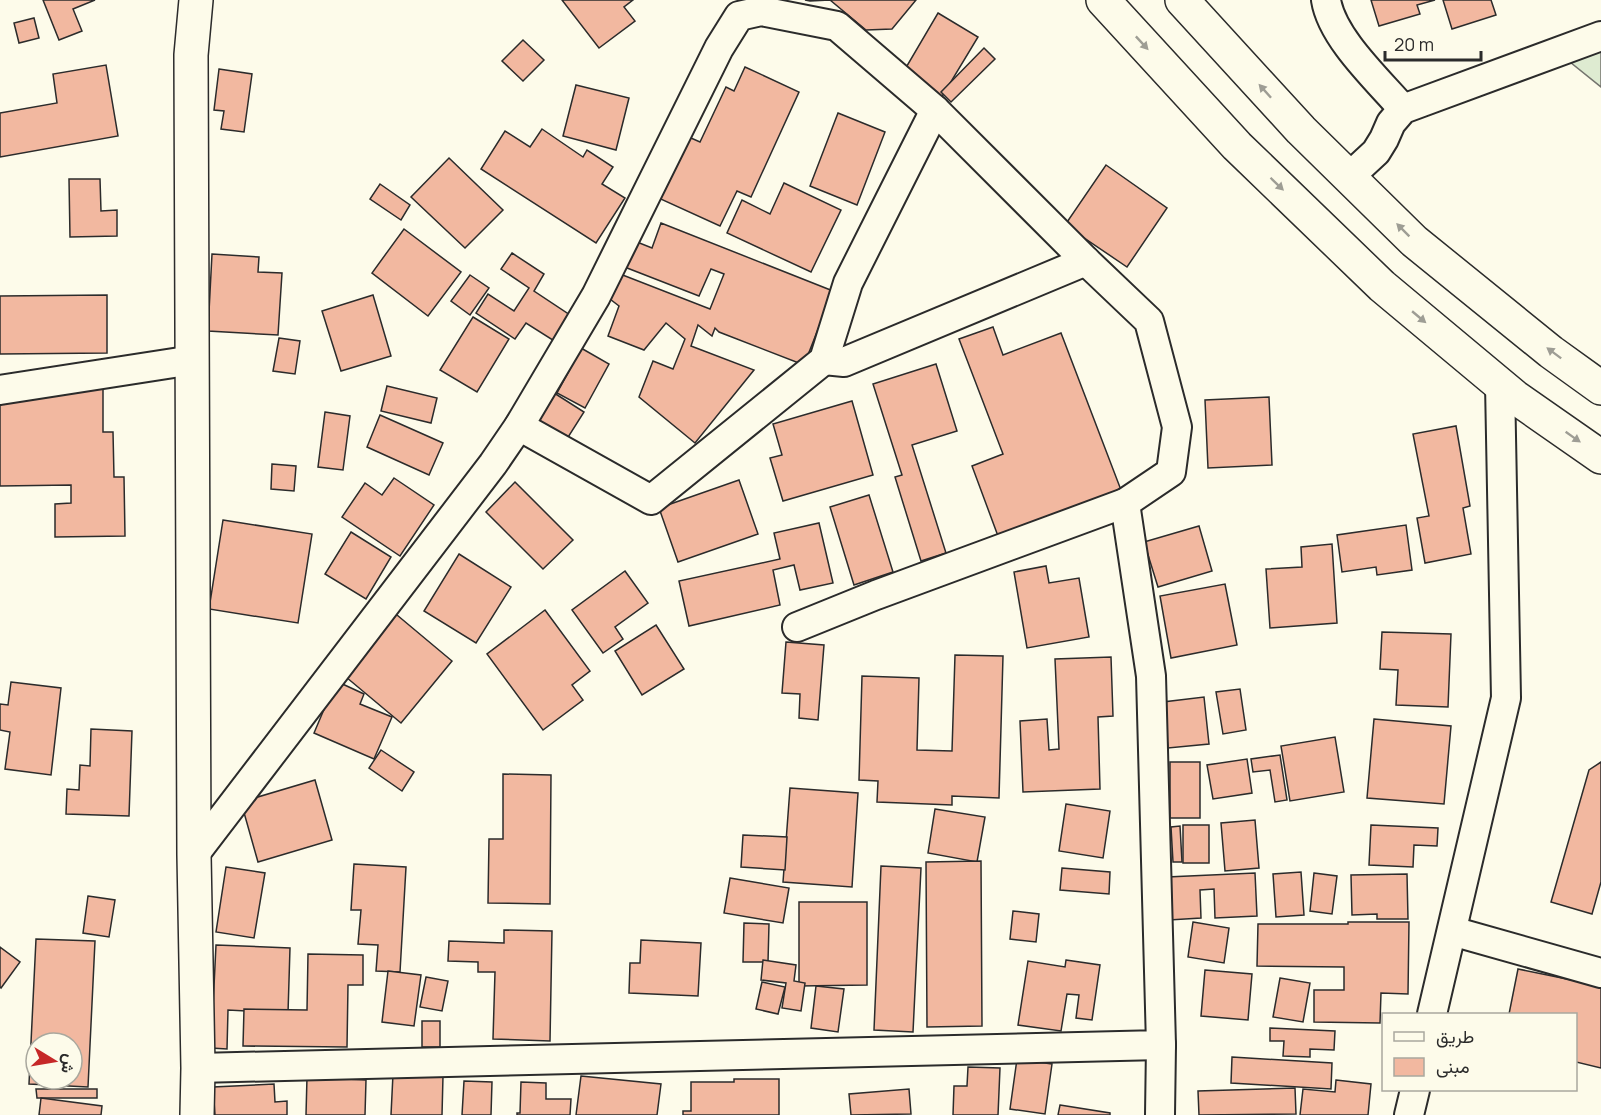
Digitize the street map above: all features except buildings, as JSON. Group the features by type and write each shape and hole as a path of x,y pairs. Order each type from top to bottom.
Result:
{"main road":[{"path":"196,0 191,55 197,1115"},
{"path":"1103,0 1237,146 1374,278 1515,397 1601,457"},
{"path":"1182,0 1300,130 1414,241 1551,352 1601,388"}],"street":[{"path":"1326,0 1328,9 1346,45 1403,109"},
{"path":"194,855 493,464 519,426 596,296 719,48 738,16 761,11 837,26 935,110 1149,321 1177,426 1171,472 1125,503 876,595 797,627"},
{"path":"1349,177 1376,152 1391,123 1403,109 1601,36"},
{"path":"519,426 651,500 824,360 848,283 935,110"},
{"path":"824,360 844,362 1086,261"},
{"path":"0,390 192,360"},
{"path":"1432,1013 1506,698 1500,384"},
{"path":"1125,503 1151,676 1161,1045 1160,1115"},
{"path":"1452,931 1601,973"},
{"path":"198,1068 1161,1045"},
{"path":"1409,1115 1415,1091"}],"green space":[{"path":"1601,44 1601,87 1565,58"}]}
